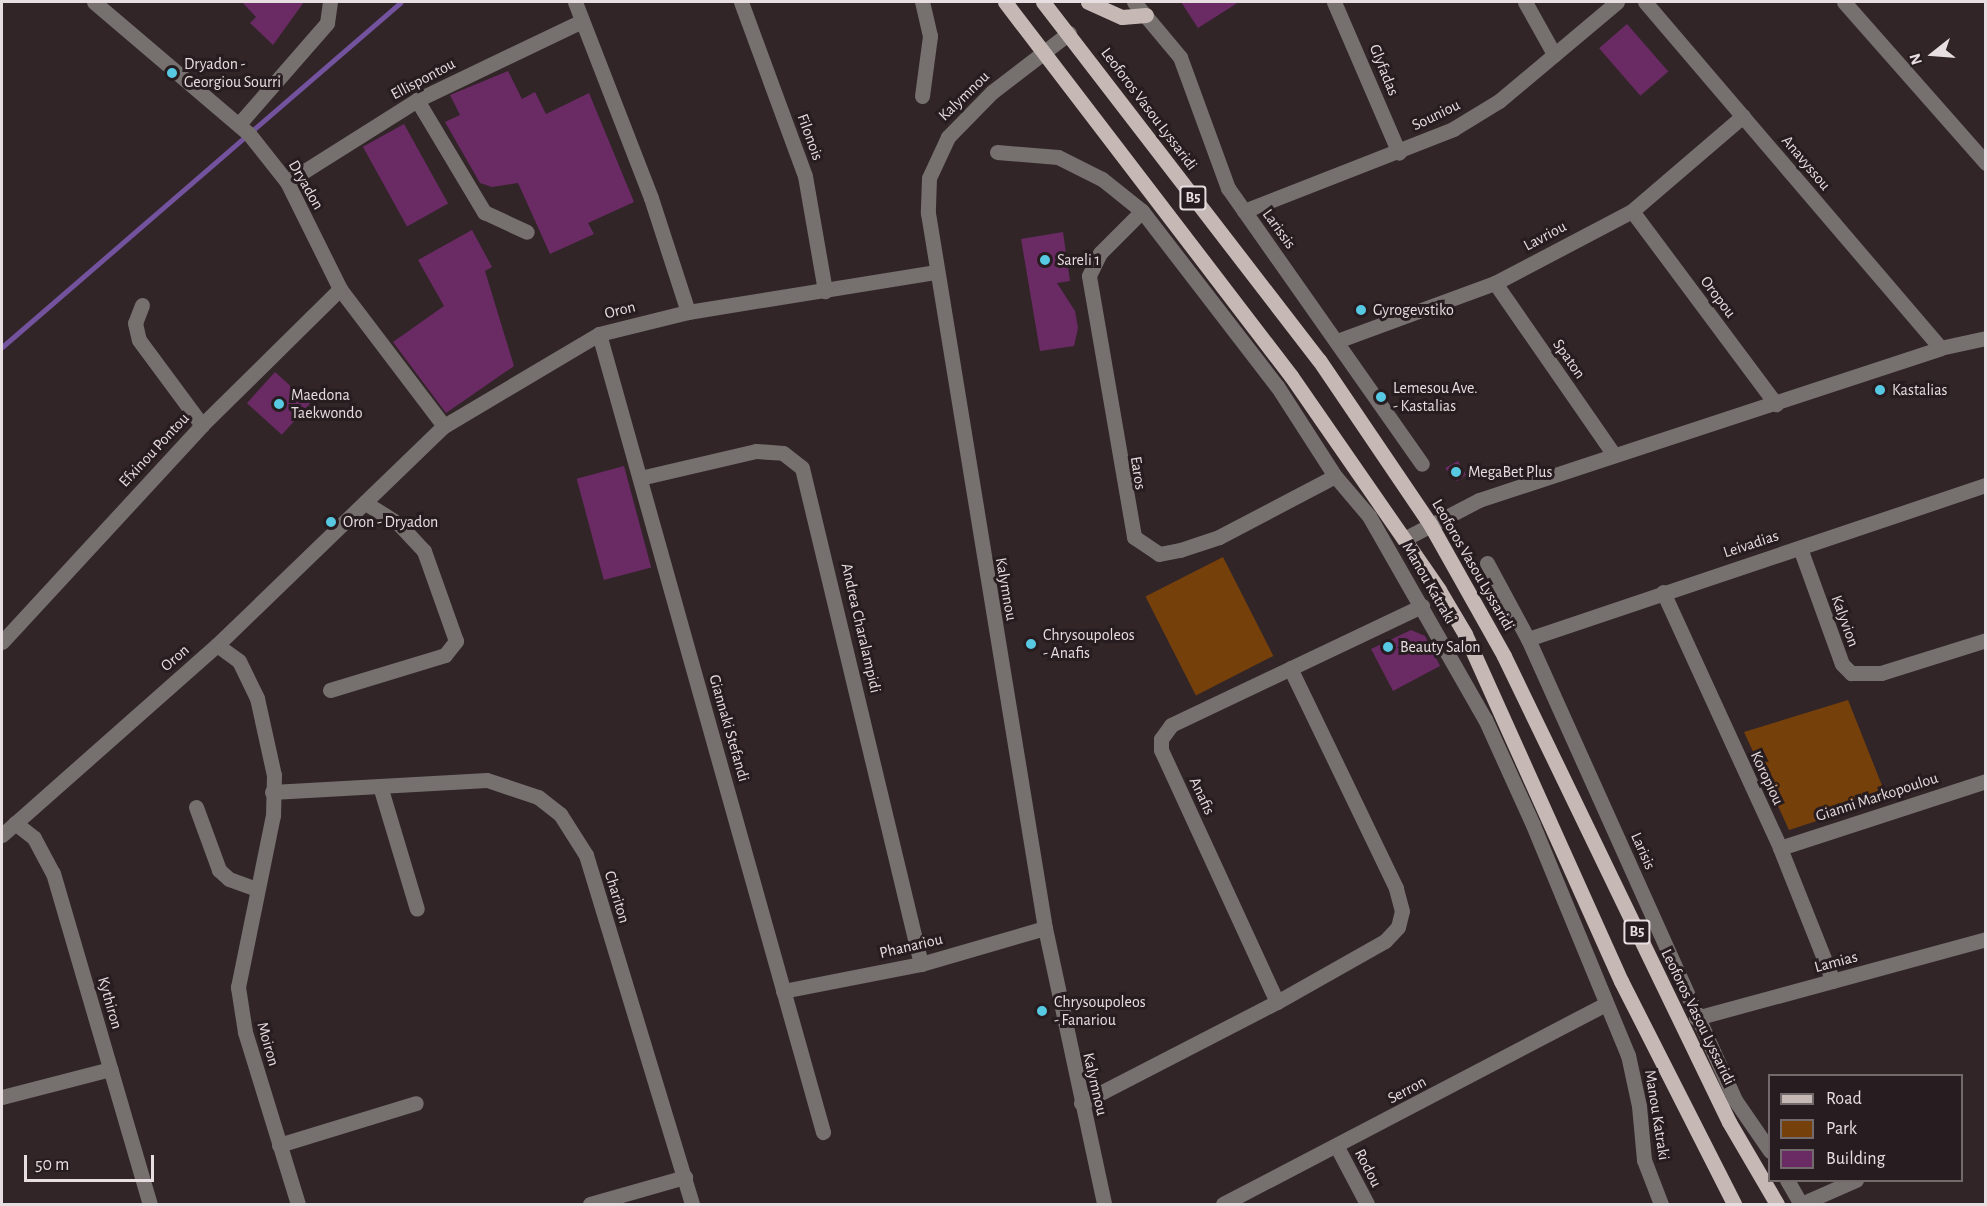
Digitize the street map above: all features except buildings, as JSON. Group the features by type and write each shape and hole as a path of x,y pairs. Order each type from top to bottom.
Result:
{"main road":[{"name":"B5","path":"1005,2 1291,376 1406,538 1465,634 1621,981 1734,1204"},
{"name":"Leoforos Vasou Lyssaridi","path":"1043,2 1318,360 1430,524 1504,656 1704,1070 1777,1204"},
{"path":"1089,2 1122,17 1146,15"}],"street":[{"name":"Dryadon","path":"94,2 244,129 287,182 340,289 444,426"},
{"path":"244,129 327,23 330,2"},
{"path":"575,2 651,198 688,312"},
{"name":"Filonois","path":"741,2 805,176 825,291"},
{"path":"922,2 930,36 922,96"},
{"name":"Larissis","path":"1134,2 1180,57 1215,163 1244,211 1422,464"},
{"name":"Glyfadas","path":"1334,2 1399,153"},
{"path":"1525,2 1554,54"},
{"name":"Souniou","path":"1244,211 1399,153 1499,101 1617,2"},
{"name":"Anavyssou","path":"1644,2 1940,348"},
{"path":"1844,2 1986,163"},
{"name":"Ellispontou","path":"287,182 417,100 582,21"},
{"name":"Kalymnou","path":"1069,33 965,117 936,157 929,178 928,213 935,272 1045,928 1104,1204"},
{"path":"417,100 484,212 527,232"},
{"name":"Lavriou","path":"1337,341 1495,283 1632,211 1743,116"},
{"name":"Manou Katraki","path":"997,152 1058,157 1102,179 1142,211 1277,386 1335,476 1369,516 1485,719 1628,1055 1639,1106 1644,1160 1661,1204"},
{"name":"Earos","path":"1142,211 1100,253 1089,276 1127,519 1134,537 1159,554 1180,550 1219,537 1335,476"},
{"name":"Oropou","path":"1632,211 1776,404"},
{"name":"Oron","path":"2,835 217,645 444,426 599,334 688,312 935,272"},
{"name":"Spaton","path":"1495,283 1614,455"},
{"name":"Efxinou Pontou","path":"2,642 202,425 340,289"},
{"path":"142,305 135,323 139,340 202,425"},
{"name":"Giannaki Stefandi","path":"599,334 823,1132"},
{"path":"1406,538 1479,500 1776,404 1940,348 1986,338"},
{"name":"Andrea Charalampidi","path":"640,478 756,451 783,453 802,468 921,964"},
{"name":"Leivadias","path":"1528,639 1986,485"},
{"path":"330,690 445,655 456,640 424,551 399,524 366,502"},
{"name":"Kalyvion","path":"1800,548 1842,664 1851,673 1881,673 1986,640"},
{"name":"Larisis","path":"1487,563 1528,639 1696,1018 1735,1100 1768,1148"},
{"name":"Koropiou","path":"1663,592 1780,848 1833,981"},
{"name":"Anafis","path":"1277,1002 1161,750 1161,739 1171,725 1422,606"},
{"name":"Moiron","path":"217,645 239,661 257,698 269,739 273,815 242,951 240,1005 298,1204"},
{"path":"1081,1103 1277,1002 1385,941 1398,927 1402,911 1396,888 1290,668"},
{"name":"Chariton","path":"272,792 487,780 538,797 571,826 586,855 692,1204"},
{"name":"Gianni Markopoulou","path":"1780,848 1986,781"},
{"path":"380,786 417,909"},
{"path":"195,807 219,870 229,879 257,889"},
{"name":"Kythiron","path":"15,823 34,838 53,873 150,1204"},
{"name":"Phanariou","path":"783,991 921,964 1045,928"},
{"name":"Lamias","path":"1696,1018 1986,939"},
{"name":"Serron","path":"1223,1204 1337,1147 1605,1004"},
{"path":"2,1097 110,1069"},
{"path":"279,1145 416,1103"},
{"name":"Rodou","path":"1337,1147 1366,1204"},
{"path":"590,1204 685,1177"},
{"path":"1788,1182 1801,1204 1851,1182"}],"green space":[{"path":"1223,557 1273,656 1196,695 1145,596"},
{"path":"1848,700 1887,798 1789,830 1744,732"}],"waterway":[{"path":"2,347 401,2"}],"place":[{"name":"Dryadon - Georgiou Sourri","path":"172,73"},
{"name":"Sareli 1","path":"1045,260"},
{"name":"Gyrogevstiko","path":"1361,310"},
{"name":"Kastalias","path":"1880,390"},
{"name":"Lemesou Ave. - Kastalias","path":"1381,397"},
{"name":"Maedona Taekwondo","path":"279,404"},
{"name":"MegaBet Plus","path":"1456,472"},
{"name":"Oron - Dryadon","path":"331,522"},
{"name":"Chrysoupoleos - Anafis","path":"1031,644"},
{"name":"Beauty Salon","path":"1388,647"},
{"name":"Chrysoupoleos - Fanariou","path":"1042,1011"}]}
